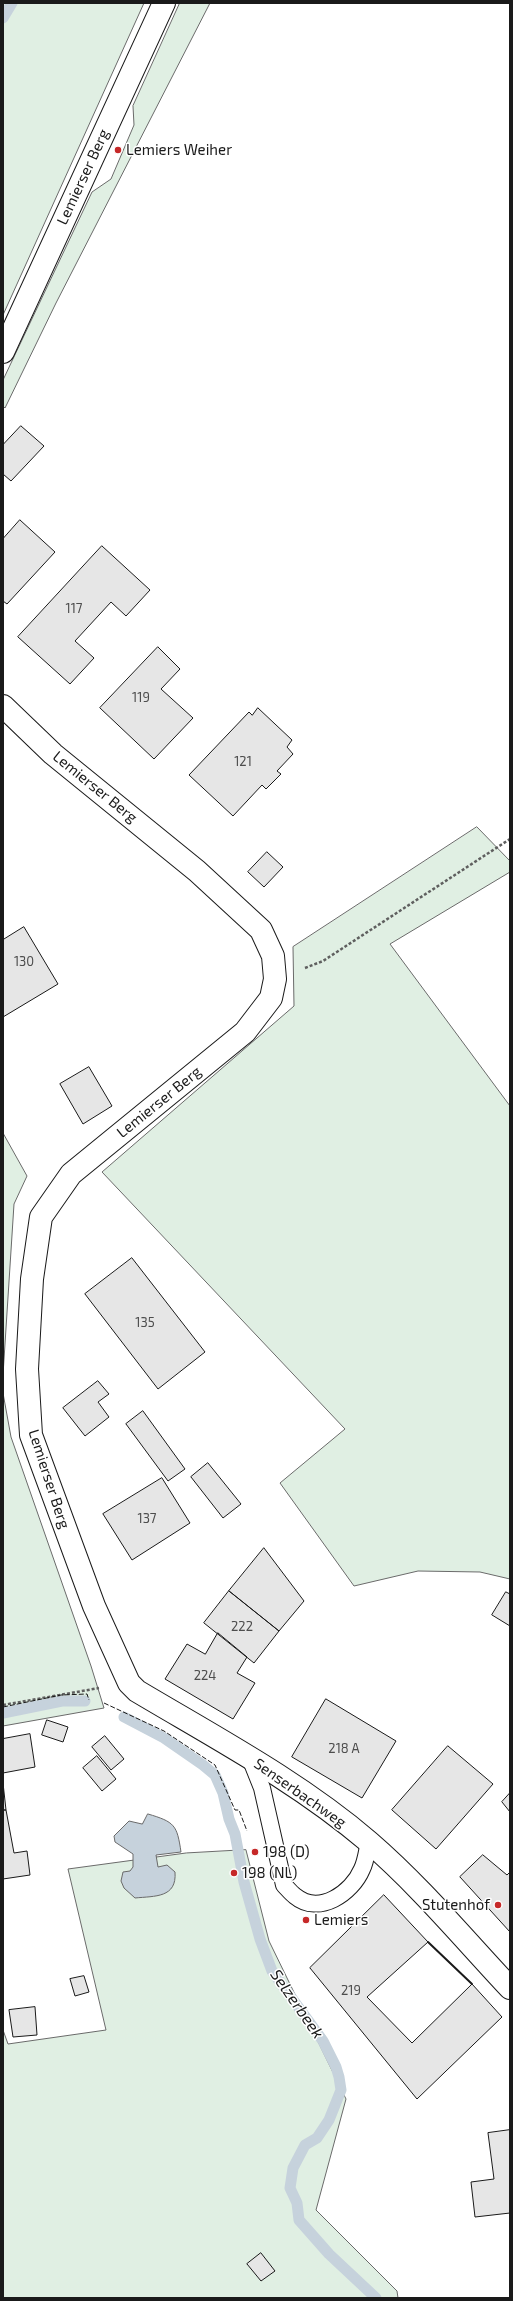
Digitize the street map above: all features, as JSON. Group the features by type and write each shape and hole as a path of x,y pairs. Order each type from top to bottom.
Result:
{"street":[{"name":"Lemierser Berg","path":"3,352 164,3"},
{"name":"Lemierser Berg","path":"3,706 54,754 197,871 261,930 273,956 275,978 271,998 245,1032 71,1174 41,1217 32,1279 27,1369 31,1435 94,1606"},
{"name":"Senserbachweg","path":"94,1606 129,1683 137,1691 287,1781 369,1842 423,1894 510,1988"}],"lane":[{"path":"250,1758 262,1788 284,1885 295,1897 310,1903 328,1903 347,1890 362,1869 369,1842"}],"path":[{"path":"275,978 323,961 510,840"},
{"path":"3,1705 129,1683"}],"green space":[{"path":"3,3 144,3 3,315"},
{"path":"180,3 210,3 56,303 5,408 3,406 3,380 92,192 111,179 134,125 133,106"},
{"path":"477,827 510,861 510,872 390,944 510,1106 510,1579 480,1572 418,1571 354,1586 280,1483 345,1429 102,1172 294,1006 293,947"},
{"path":"3,1133 27,1176 14,1204 3,1375"},
{"path":"3,1393 11,1437 91,1666 104,1708 3,1726"},
{"path":"246,1850 269,1941 346,2099 316,2210 397,2291 398,2298 3,2298 3,2030 8,2044 106,2030 68,1869 186,1853"}],"shaded area":[{"path":"148,1814 169,1822 173,1826 178,1836 181,1852 156,1855 158,1867 167,1865 175,1872 175,1880 172,1887 168,1891 157,1896 135,1898 124,1888 121,1881 123,1872 130,1871 133,1867 133,1854 115,1842 114,1836 129,1821 142,1824"}],"building":[{"path":"21,426 44,446 11,481 3,474 3,445"},
{"path":"20,520 55,552 7,604 3,601 3,539"},
{"path":"102,546 150,590 126,616 111,602 75,641 94,658 70,684 18,637"},
{"path":"158,647 180,669 161,689 193,718 154,759 100,708"},
{"path":"258,708 292,740 287,747 293,754 277,771 281,774 266,789 262,785 233,816 189,775 249,712 252,715"},
{"path":"267,852 283,867 264,887 248,872"},
{"path":"24,927 58,984 3,1017 3,940"},
{"path":"89,1067 112,1106 83,1124 60,1084"},
{"path":"132,1258 205,1352 158,1389 85,1294"},
{"path":"98,1381 109,1394 98,1402 109,1417 85,1436 63,1408"},
{"path":"143,1411 185,1469 168,1481 126,1424"},
{"path":"208,1463 241,1504 223,1518 191,1477"},
{"path":"162,1478 190,1523 132,1560 103,1514"},
{"path":"264,1548 304,1601 279,1631 229,1591"},
{"path":"229,1591 279,1631 254,1663 204,1623"},
{"path":"506,1592 510,1594 510,1626 492,1615"},
{"path":"218,1633 247,1657 237,1673 255,1683 233,1719 165,1679 187,1644 205,1654"},
{"path":"326,1699 396,1741 362,1798 292,1757"},
{"path":"47,1720 68,1727 63,1742 42,1735"},
{"path":"30,1734 35,1767 3,1773 3,1739"},
{"path":"105,1736 124,1759 111,1770 92,1747"},
{"path":"448,1746 493,1784 436,1849 392,1810"},
{"path":"97,1756 116,1779 102,1791 83,1768"},
{"path":"3,1783 6,1810 3,1810"},
{"path":"510,1793 510,1812 502,1802"},
{"path":"3,1810 6,1810 14,1853 27,1851 30,1875 3,1879"},
{"name":"Stutenhof","path":"483,1855 507,1875 510,1872 510,1932 460,1877"},
{"path":"384,1895 428,1942 367,1997 412,2043 472,1984 502,2017 417,2099 310,1968"},
{"path":"84,1976 89,1992 75,1996 70,1979"},
{"path":"35,2007 37,2035 13,2037 9,2010"},
{"path":"510,2130 510,2213 475,2217 471,2182 494,2179 488,2133"},
{"path":"261,2253 275,2271 261,2281 247,2264"}],"waterway":[{"name":"Selzerbeek","path":"3,18 12,3"},
{"name":"Selzerbeek","path":"3,1713 62,1701 85,1701"},
{"name":"Selzerbeek","path":"124,1717 164,1738 203,1765 215,1775 223,1793 229,1819 235,1834 244,1882 260,1939 272,1971 323,2041 336,2067 339,2077 341,2090 329,2120 317,2138 305,2145 293,2168 290,2188 297,2203 299,2220 329,2254 376,2298"}],"fence":[{"path":"3,1707 61,1695 87,1694 89,1700"},
{"path":"104,1703 164,1731 215,1765 235,1810 239,1810 247,1831"}],"wall":[{"path":"428,1942 472,1984"}],"place":[{"name":"Lemiers Weiher","path":"118,150"},
{"name":"198 (D)","path":"255,1852"},
{"name":"198 (NL)","path":"234,1873"},
{"name":"Stutenhof","path":"498,1905"},
{"name":"Lemiers","path":"306,1920"}]}
